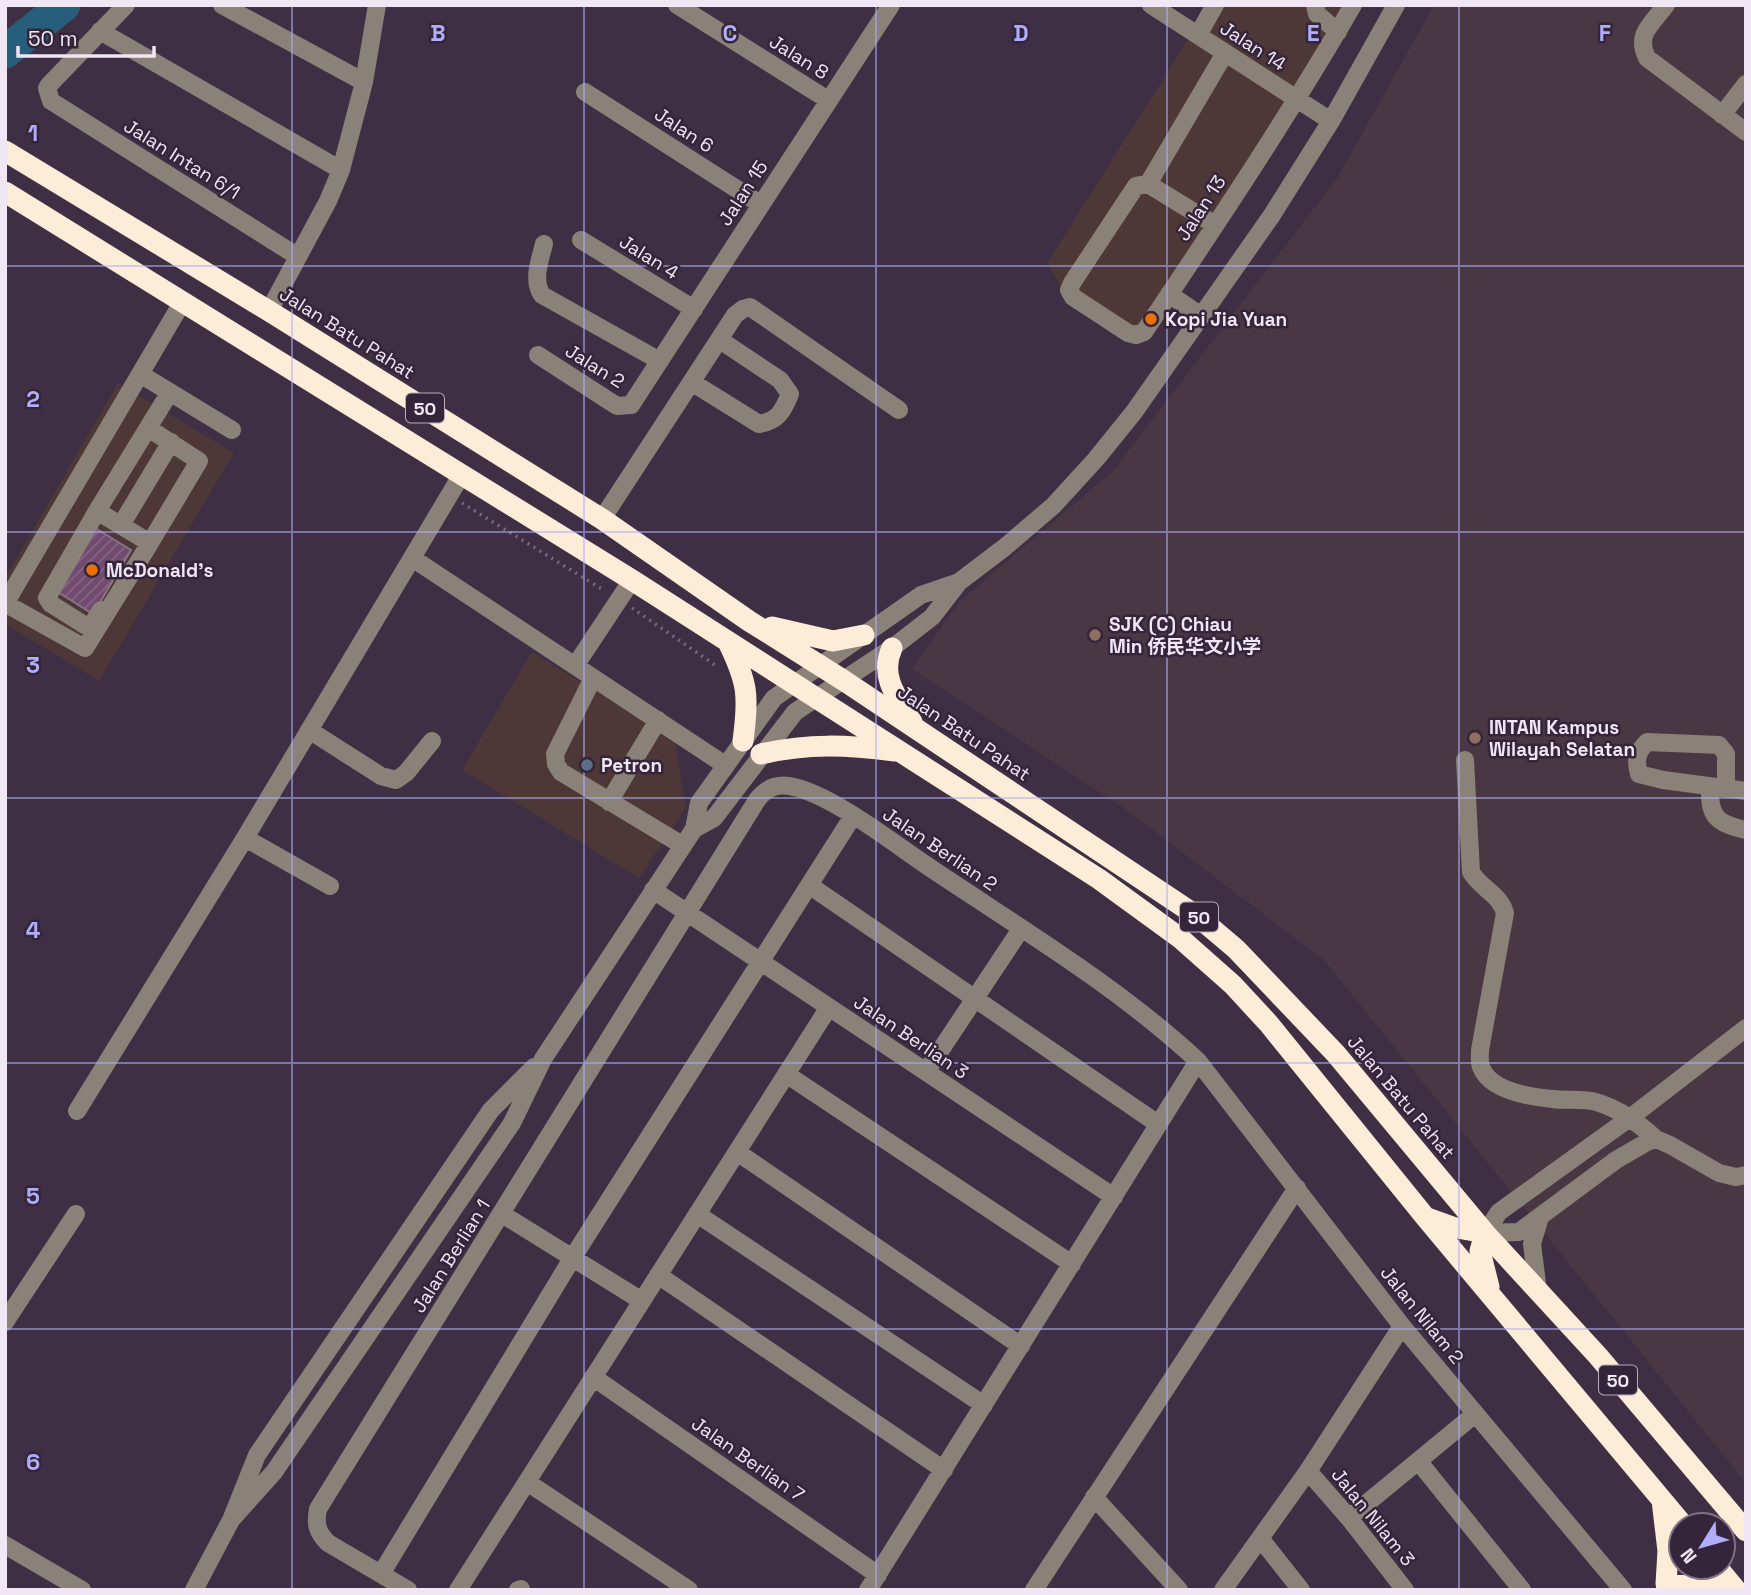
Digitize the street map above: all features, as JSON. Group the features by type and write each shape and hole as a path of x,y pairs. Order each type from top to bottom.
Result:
{"highway":[{"name":"Jalan Batu Pahat","path":"5,151 603,519 750,621 820,664 1198,916 1236,949 1336,1054 1485,1233 1598,1356 1746,1531"},
{"name":"50","path":"6,192 632,580 1099,879 1181,938 1233,985 1269,1024 1426,1218 1671,1511"},
{"path":"750,621 833,641 864,635"},
{"path":"727,642 746,685 748,704 743,741"},
{"path":"892,648 886,662 889,681 916,729"},
{"path":"761,754 791,747 828,744 900,752"},
{"path":"1426,1218 1452,1227 1485,1233 1480,1251 1484,1273 1494,1299"},
{"path":"1662,1500 1668,1551 1664,1587 1705,1586 1714,1590"}],"street":[{"path":"125,5 100,31 341,170"},
{"path":"222,5 364,82"},
{"path":"269,311 328,201 341,170 364,82 377,5"},
{"name":"Jalan 8","path":"677,5 828,100"},
{"name":"Jalan 15","path":"631,405 891,5"},
{"name":"Jalan 14","path":"1152,5 1331,121"},
{"path":"1198,35 1215,5"},
{"path":"1315,5 1317,14 1338,32"},
{"name":"Jalan 13","path":"1148,184 1136,186 1069,290 1073,298 1128,334 1136,335 1144,332 1215,225 1297,99 1353,5"},
{"path":"231,1520 274,1472 513,1123 543,1059 694,829 714,818 795,712 892,648 932,617 959,582 1005,548 1053,506 1096,459 1134,412 1272,215 1331,121 1396,5"},
{"path":"1666,5 1642,37 1642,48 1647,58 1746,132"},
{"name":"Jalan Intan 6/1","path":"100,31 48,85 51,101 297,256"},
{"path":"1215,225 1148,184 1225,53"},
{"path":"1722,115 1746,84"},
{"name":"Jalan 6","path":"585,92 760,204"},
{"name":"Jalan 4","path":"582,240 694,309"},
{"path":"544,244 536,280 542,295 660,361"},
{"path":"1169,294 1201,316"},
{"path":"148,428 198,458 199,463 87,647 82,648 8,605 6,598 183,301"},
{"path":"603,519 743,309 750,307 899,410"},
{"path":"693,383 760,424 772,422 784,408 790,394 780,380 720,340"},
{"name":"Jalan 2","path":"538,355 617,406 631,405"},
{"path":"141,374 232,430"},
{"path":"150,543 135,555 90,626 51,604 47,598 170,392"},
{"path":"121,525 171,442"},
{"path":"77,1111 245,838 463,474"},
{"path":"97,511 150,543"},
{"path":"412,558 725,765"},
{"path":"575,666 632,580"},
{"path":"694,829 699,803 774,698 921,595 959,582"},
{"path":"593,678 555,754 556,764 561,772 682,845"},
{"path":"609,802 658,720"},
{"path":"309,730 382,776 396,779 407,774 432,741"},
{"path":"1746,791 1718,787 1662,780 1639,774 1636,765 1638,751 1647,742 1720,745 1726,754 1718,787 1709,808 1726,826 1746,830"},
{"path":"1465,761 1471,872 1479,885 1497,898 1505,913 1480,1050 1480,1065 1486,1075 1499,1086 1520,1093 1551,1099 1594,1101 1631,1117 1656,1139 1718,1173 1736,1177 1746,1175"},
{"name":"Jalan Berlian 2","path":"686,912 763,792 774,786 795,787 853,816 1021,929 1166,1031 1198,1060"},
{"path":"381,1574 573,1257 853,816"},
{"path":"245,838 330,886"},
{"path":"809,885 1158,1124"},
{"name":"Jalan Berlian 3","path":"653,890 1114,1197"},
{"name":"Jalan Berlian 1","path":"408,1590 328,1543 319,1534 315,1523 318,1509 686,912"},
{"path":"926,1072 1021,929"},
{"path":"458,1590 829,1007"},
{"path":"1485,1233 1499,1212 1631,1117 1746,1028"},
{"path":"194,1590 231,1520 257,1455 491,1110 543,1059"},
{"path":"873,1582 1198,1060"},
{"name":"Jalan Nilam 2","path":"1198,1060 1402,1326 1623,1590"},
{"path":"786,1074 1072,1264"},
{"path":"1485,1233 1519,1232 1616,1160 1656,1139"},
{"path":"737,1152 1021,1346"},
{"path":"1034,1590 1297,1188"},
{"path":"5,1322 76,1214"},
{"path":"502,1214 642,1301"},
{"path":"697,1214 984,1405"},
{"path":"1538,1291 1532,1244 1540,1217"},
{"path":"658,1275 944,1470"},
{"path":"1223,1590 1308,1471 1402,1326"},
{"name":"Jalan Berlian 7","path":"593,1377 873,1582"},
{"path":"1349,1518 1475,1414"},
{"path":"1419,1462 1522,1590"},
{"name":"Jalan Nilam 3","path":"1308,1471 1405,1590"},
{"path":"527,1482 689,1590"},
{"path":"1094,1497 1179,1590"},
{"path":"1260,1538 1301,1590"},
{"path":"5,1545 82,1590"}],"path":[{"path":"446,501 617,602 746,685"}],"shaded area":[{"path":"1210,5 1361,5 1150,334 1068,299 1047,263"},
{"name":"INTAN Kampus Wilayah Selatan","path":"1434,5 1746,5 1746,1483 1324,960 1124,808 912,669 960,601 1113,471 1338,177"},
{"path":"118,383 234,453 99,681 5,624 5,578"},
{"path":"532,652 674,739 686,807 639,878 462,770"}],"building":[{"name":"McDonald's","path":"92,526 131,550 93,614 53,589"}],"waterway":[{"path":"5,52 64,5"}],"place":[{"name":"Kopi Jia Yuan","path":"1151,319"},
{"name":"McDonald's","path":"92,570"},
{"name":"SJK (C) Chiau Min 侨民华文小学","path":"1095,635"},
{"name":"INTAN Kampus Wilayah Selatan","path":"1475,738"},
{"name":"Petron","path":"587,765"}]}
